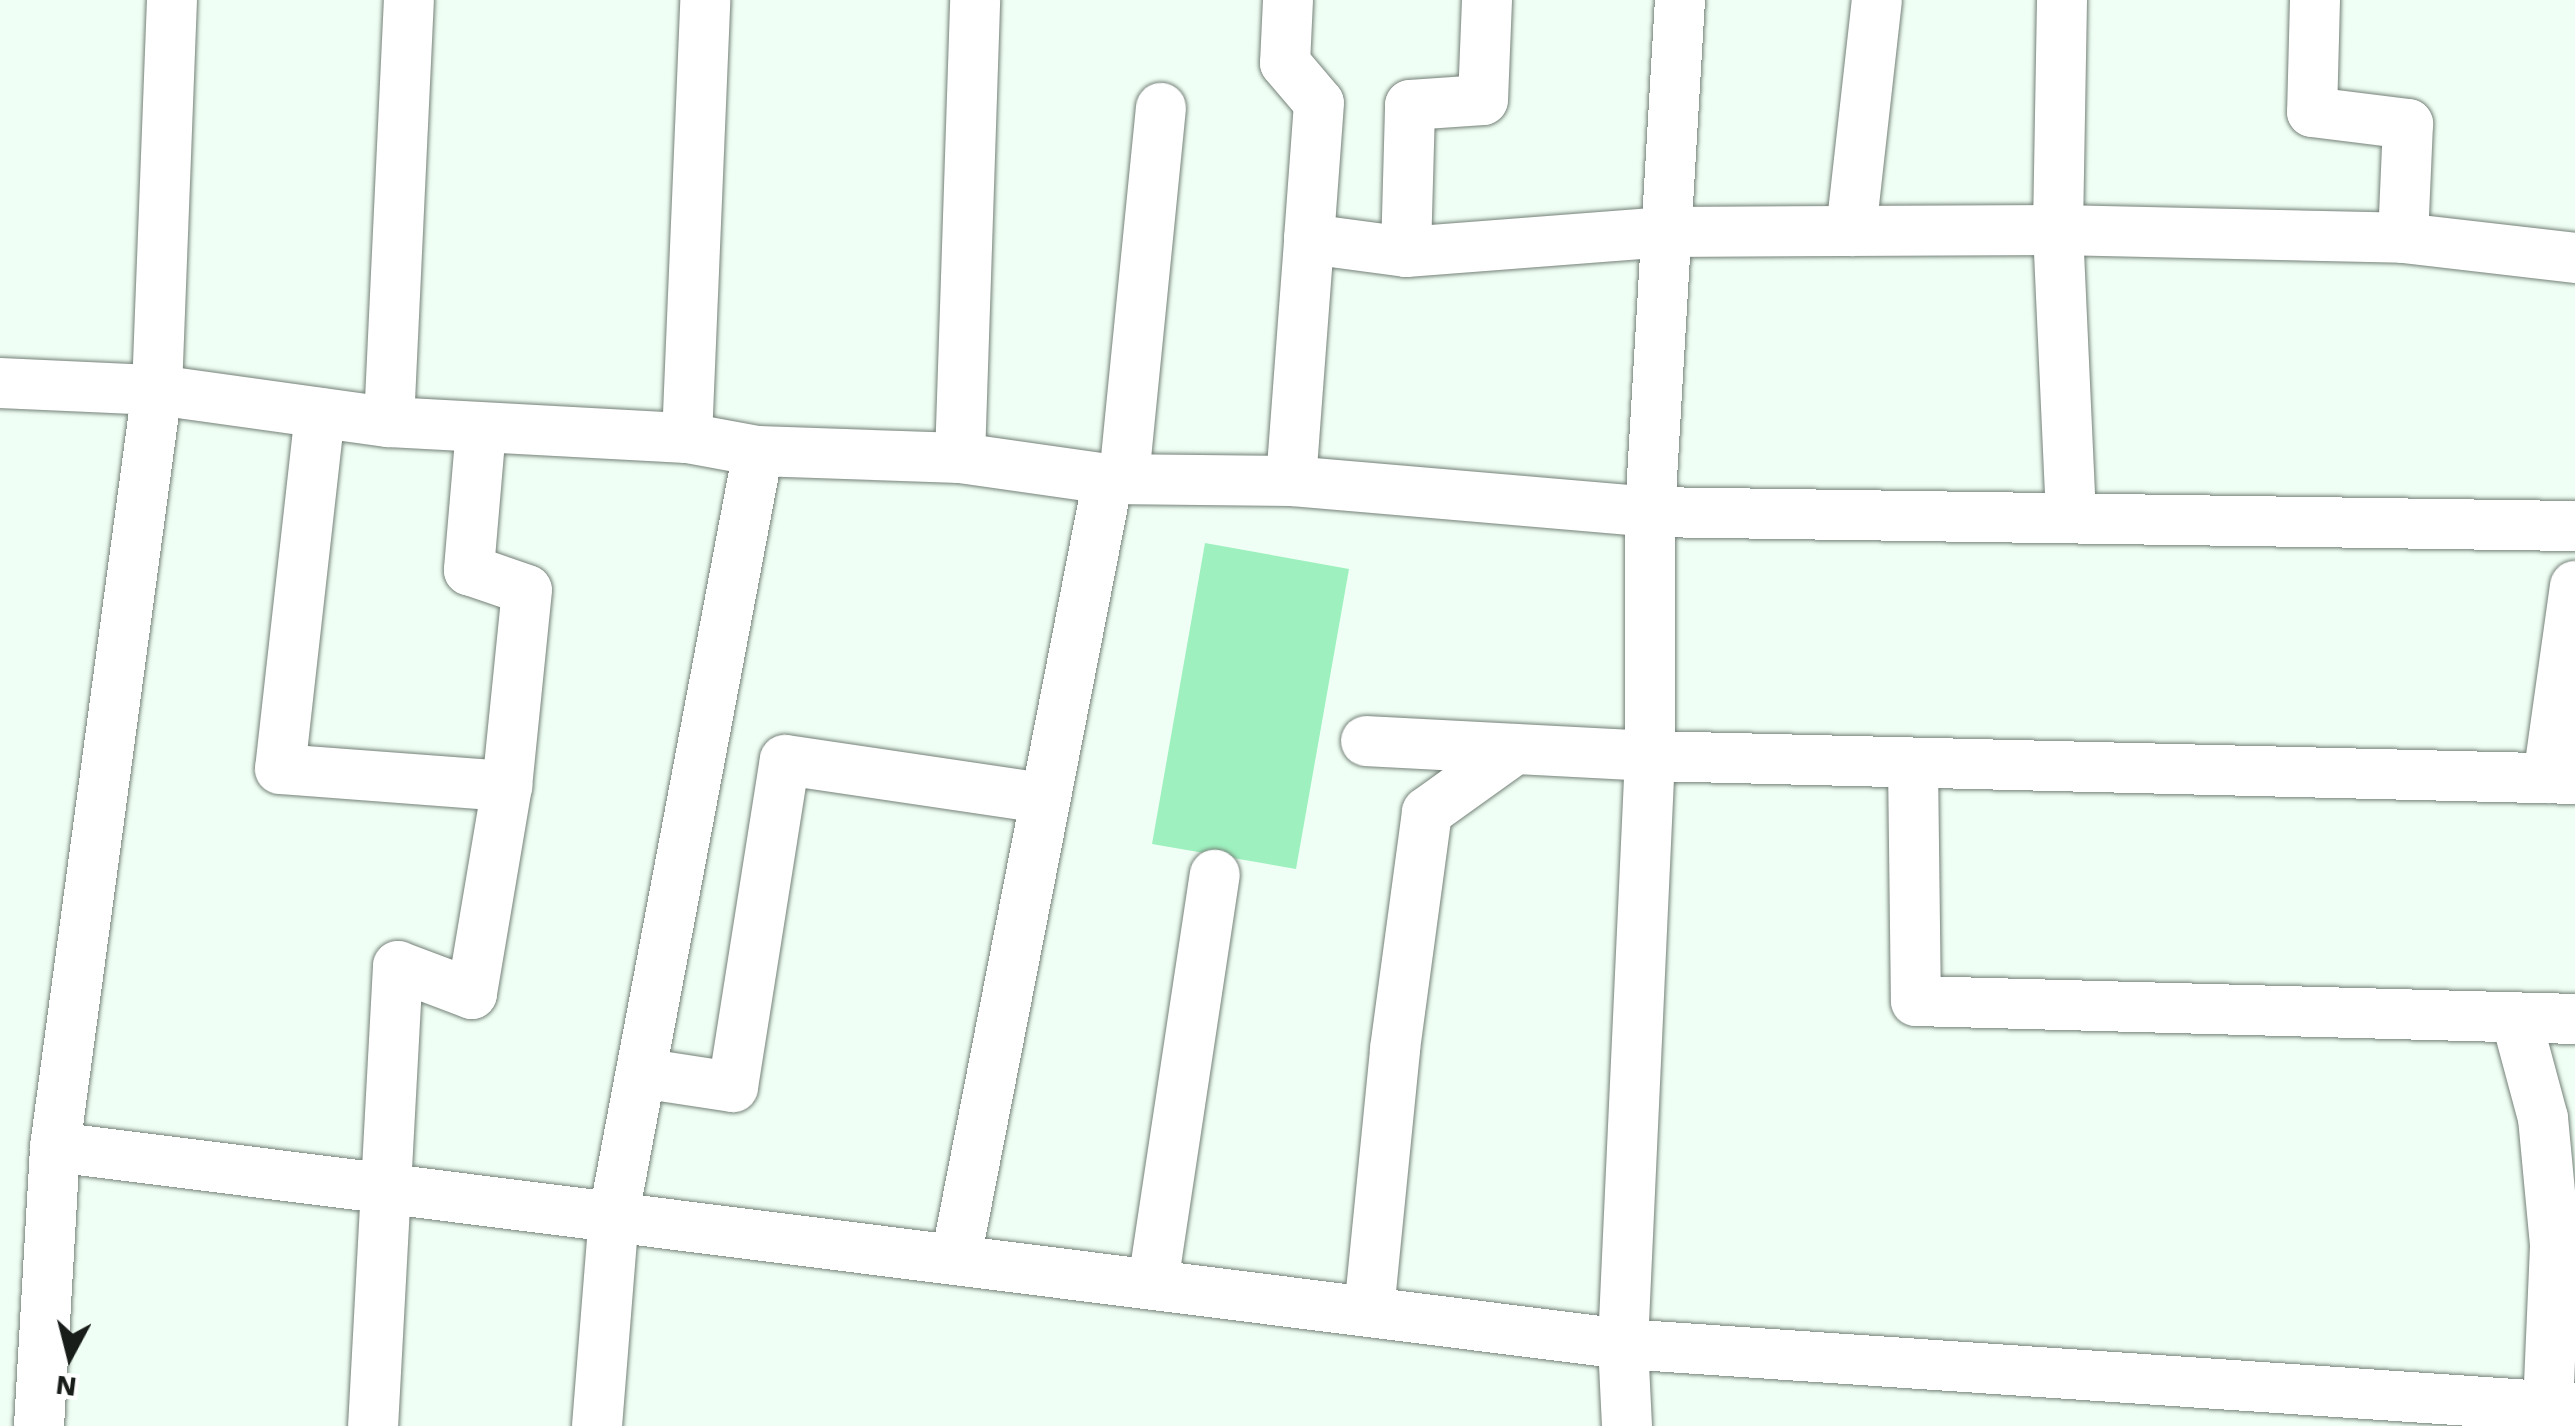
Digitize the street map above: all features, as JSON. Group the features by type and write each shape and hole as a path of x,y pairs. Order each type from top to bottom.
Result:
{"street":[{"path":"39,1426 55,1147 156,390 172,0"},
{"path":"389,422 409,0"},
{"path":"687,438 705,0"},
{"path":"960,458 975,0"},
{"path":"1288,0 1285,64 1319,103 1291,481"},
{"path":"1406,252 1410,105 1483,100 1487,0"},
{"path":"1626,1426 1623,1344 1650,756 1650,512 1680,0"},
{"path":"1851,232 1877,0"},
{"path":"2062,0 2058,230 2070,518"},
{"path":"2315,0 2312,112 2408,124 2403,238"},
{"path":"956,1258 1043,798 1116,478 1161,108"},
{"path":"1309,239 1406,252 1666,232 2058,230 2403,238 2575,258"},
{"path":"0,383 156,390 389,422 687,438 758,451 960,458 1116,478 1291,481 1650,512 2575,526"},
{"path":"320,413 280,769 507,786"},
{"path":"373,1426 398,966 472,994 507,786 527,590 469,570 481,429"},
{"path":"597,1426 614,1214 758,451"},
{"path":"1366,741 1650,756 2562,778 2575,586"},
{"path":"1370,1311 1395,1049 1426,812 1516,749"},
{"path":"642,1072 733,1087 785,760 1043,798"},
{"path":"1913,762 1916,1001 2575,1019"},
{"path":"1154,1283 1214,874"},
{"path":"55,1147 614,1214 1623,1344 2562,1407 2556,1246 2543,1118 2516,1018"}],"building":[{"path":"1205,543 1349,569 1296,869 1152,844"}]}
